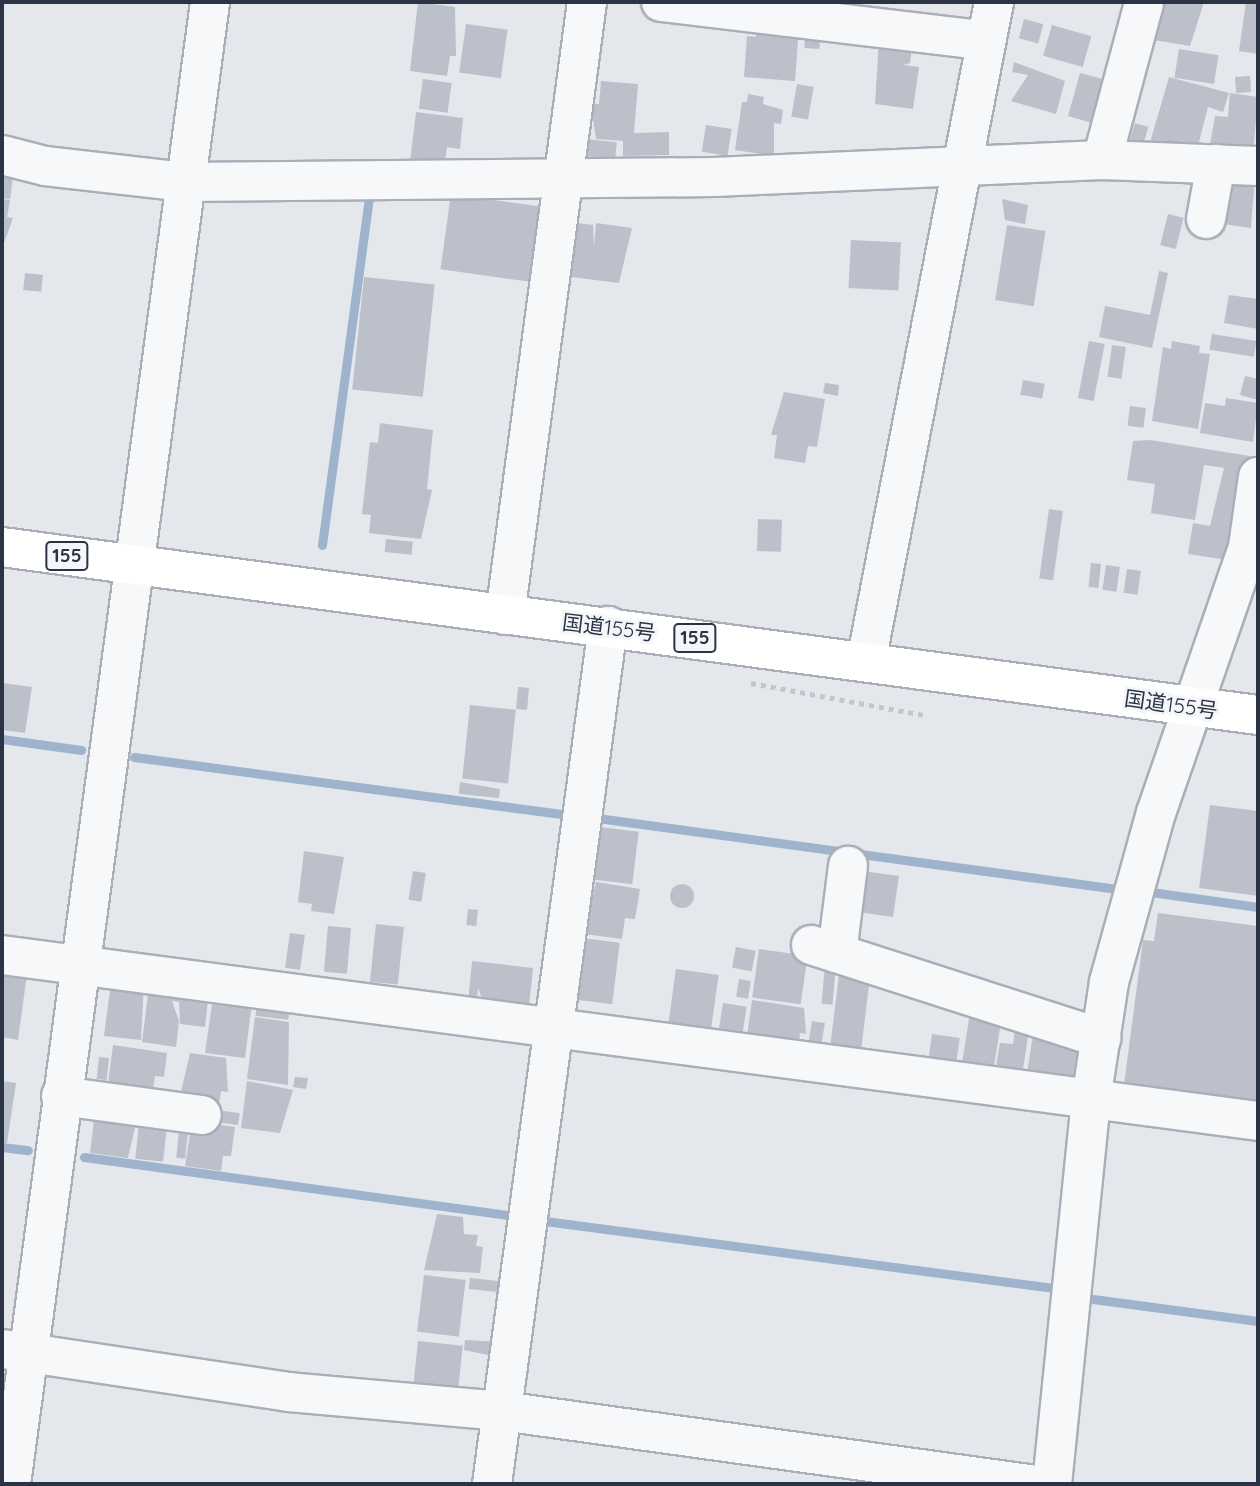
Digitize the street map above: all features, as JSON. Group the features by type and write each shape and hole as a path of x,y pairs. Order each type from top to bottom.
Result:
{"highway":[{"name":"国道155号","path":"2,547 1258,715"}],"street":[{"path":"11,1484 15,1350 61,1096 210,2"},
{"path":"505,615 587,2"},
{"path":"661,2 986,41"},
{"path":"866,663 994,2"},
{"path":"1102,160 1143,4"},
{"path":"2,155 45,166 186,182 565,178 1102,160 1258,166"},
{"path":"1206,219 1216,164"},
{"path":"1052,1484 1091,1100 1109,982 1156,813 1253,547 1258,477"},
{"path":"492,1484 544,1121 550,1028 608,626"},
{"path":"848,866 824,949 1101,1038"},
{"path":"2,955 1258,1121"},
{"path":"61,1096 202,1115"},
{"path":"15,1350 289,1392 502,1411 1029,1484"}],"path":[{"path":"736,681 923,715"}],"building":[{"path":"418,2 455,7 456,56 450,56 447,76 410,71"},
{"path":"1149,2 1204,2 1190,46 1148,39"},
{"path":"1246,2 1258,2 1258,54 1239,51"},
{"path":"1024,19 1043,24 1038,43 1019,38"},
{"path":"757,23 799,27 795,81 744,77 747,36 756,37"},
{"path":"466,24 508,30 501,78 459,73"},
{"path":"1052,25 1091,36 1083,67 1043,56"},
{"path":"805,39 820,40 819,49 804,48"},
{"path":"879,39 912,47 910,63 903,65 919,67 913,109 875,104"},
{"path":"1179,49 1219,55 1214,84 1174,78"},
{"path":"1014,62 1065,81 1056,114 1011,101 1028,75 1012,72"},
{"path":"1080,73 1110,81 1101,114 1094,113 1092,123 1068,116"},
{"path":"1250,76 1251,92 1236,93 1235,77"},
{"path":"1169,77 1229,93 1223,112 1208,107 1197,150 1149,146"},
{"path":"423,79 452,83 448,113 419,109"},
{"path":"601,81 638,84 634,133 669,132 669,155 623,156 623,141 596,139 591,104 599,104"},
{"path":"797,84 814,87 808,119 791,116"},
{"path":"1230,93 1258,97 1253,153 1209,150 1215,116 1228,117"},
{"path":"748,94 764,97 763,104 783,110 781,124 774,123 774,156 735,150 742,102 747,102"},
{"path":"416,112 463,118 460,149 447,147 445,163 410,162"},
{"path":"1135,123 1148,127 1143,145 1129,141"},
{"path":"706,125 732,129 727,156 702,152"},
{"path":"586,139 617,142 615,159 584,156"},
{"path":"2,168 14,170 10,199 2,198"},
{"path":"1255,177 1251,228 1217,223 1225,178"},
{"path":"451,194 546,207 535,283 440,269"},
{"path":"2,199 10,200 7,217 13,218 3,246"},
{"path":"1002,199 1028,205 1025,224 1005,220"},
{"path":"1168,214 1184,218 1176,249 1160,245"},
{"path":"569,222 593,225 594,247 596,223 632,228 619,283 563,276"},
{"path":"1007,225 1046,231 1034,306 995,300"},
{"path":"851,240 901,243 898,291 848,288"},
{"path":"1159,271 1168,273 1152,348 1099,337 1105,306 1150,315"},
{"path":"25,273 43,275 41,292 23,290"},
{"path":"364,277 435,284 423,397 352,389"},
{"path":"1229,295 1258,299 1258,329 1224,323"},
{"path":"1212,334 1256,341 1254,357 1209,350"},
{"path":"1089,341 1105,344 1094,401 1078,398"},
{"path":"1172,341 1200,346 1199,353 1210,354 1198,429 1152,421 1163,347 1171,349"},
{"path":"1112,345 1126,347 1121,379 1108,377"},
{"path":"1245,376 1258,379 1258,400 1240,395"},
{"path":"1023,380 1045,384 1042,399 1020,395"},
{"path":"825,383 839,385 838,396 823,393"},
{"path":"784,392 825,399 817,447 808,446 805,463 774,458 777,435 771,435"},
{"path":"1226,398 1258,403 1253,442 1200,433 1205,403 1225,406"},
{"path":"1130,406 1146,408 1143,428 1128,426"},
{"path":"380,423 433,430 427,489 432,490 421,539 369,533 371,515 362,514 370,442 378,443"},
{"path":"1150,440 1250,456 1234,561 1188,554 1193,523 1210,526 1224,468 1204,465 1195,520 1151,513 1155,484 1127,480 1133,441"},
{"path":"1049,509 1063,511 1053,580 1039,578"},
{"path":"758,519 782,520 781,552 757,551"},
{"path":"386,539 413,542 411,555 385,552"},
{"path":"1091,563 1101,564 1098,588 1088,587"},
{"path":"1106,565 1120,567 1116,592 1103,590"},
{"path":"1127,569 1141,571 1138,595 1124,593"},
{"path":"2,683 32,687 25,733 2,730"},
{"path":"518,687 529,688 527,710 516,709"},
{"path":"470,705 516,710 508,783 462,779"},
{"path":"460,782 500,789 499,798 459,794"},
{"path":"1210,805 1258,811 1258,896 1199,888"},
{"path":"600,827 639,832 632,884 594,880"},
{"path":"304,851 344,857 334,914 311,911 312,904 298,902"},
{"path":"855,870 899,876 893,917 858,912"},
{"path":"413,871 426,873 421,902 408,900"},
{"path":"596,882 640,889 635,919 625,918 622,939 584,934"},
{"path":"682,884 693,891 694,896 687,907 682,908 671,901 670,896 677,885"},
{"path":"468,909 478,910 476,926 466,925"},
{"path":"1158,913 1258,926 1258,1103 1124,1085 1143,940 1154,941"},
{"path":"376,924 404,927 398,985 370,982"},
{"path":"328,926 351,928 347,974 324,972"},
{"path":"290,933 305,935 300,970 285,968"},
{"path":"582,938 620,943 612,1004 574,1000"},
{"path":"736,947 756,951 752,971 732,968"},
{"path":"759,949 808,956 801,1004 752,998"},
{"path":"472,961 533,968 529,1006 484,1004 478,988 477,1005 468,1004"},
{"path":"825,964 836,965 832,1005 822,1004"},
{"path":"840,967 871,971 860,1055 830,1051"},
{"path":"676,969 719,975 711,1032 668,1026"},
{"path":"2,970 27,974 18,1040 2,1037"},
{"path":"739,979 751,981 748,999 736,997"},
{"path":"111,983 144,983 141,1040 104,1036"},
{"path":"214,988 252,1003 245,1058 205,1053 212,1004 229,1006 212,1003"},
{"path":"209,991 205,1027 180,1024 179,1002 172,1001 179,1021 176,1047 142,1042 148,994"},
{"path":"258,995 291,999 288,1020 255,1016"},
{"path":"752,1000 804,1008 806,1034 800,1033 799,1044 747,1036"},
{"path":"723,1003 747,1007 742,1037 718,1034"},
{"path":"970,1013 1002,1018 993,1074 961,1069"},
{"path":"255,1017 289,1022 288,1085 247,1079"},
{"path":"1016,1020 1030,1023 1022,1076 995,1072 1000,1043 1013,1044"},
{"path":"812,1021 825,1023 821,1048 808,1046"},
{"path":"932,1034 960,1038 955,1069 928,1065"},
{"path":"1033,1035 1078,1042 1073,1078 1027,1071"},
{"path":"113,1045 167,1053 164,1077 155,1076 152,1097 107,1091"},
{"path":"190,1053 226,1058 228,1092 221,1091 219,1105 180,1096"},
{"path":"99,1057 109,1058 107,1080 97,1079"},
{"path":"295,1077 308,1078 306,1089 293,1087"},
{"path":"2,1081 16,1083 7,1143 2,1143"},
{"path":"247,1081 293,1090 280,1133 241,1128"},
{"path":"210,1109 240,1113 238,1125 208,1121"},
{"path":"95,1112 138,1115 128,1158 90,1153"},
{"path":"192,1121 235,1127 231,1156 223,1156 221,1171 185,1166"},
{"path":"180,1122 189,1123 185,1159 176,1158"},
{"path":"139,1123 167,1126 163,1162 135,1159"},
{"path":"437,1214 463,1217 464,1234 478,1235 476,1246 483,1247 480,1273 424,1270"},
{"path":"424,1275 466,1280 459,1337 417,1332"},
{"path":"470,1278 500,1281 499,1292 469,1289"},
{"path":"465,1340 500,1342 498,1357 464,1350"},
{"path":"418,1341 463,1346 458,1393 413,1389"}],"waterway":[{"path":"322,545 370,188"},
{"path":"2,739 81,750"},
{"path":"134,757 571,815"},
{"path":"590,817 1117,889"},
{"path":"1151,892 1258,907"},
{"path":"2,1147 28,1150"},
{"path":"84,1157 515,1216"},
{"path":"537,1220 1061,1289"},
{"path":"1093,1299 1258,1321"}]}
